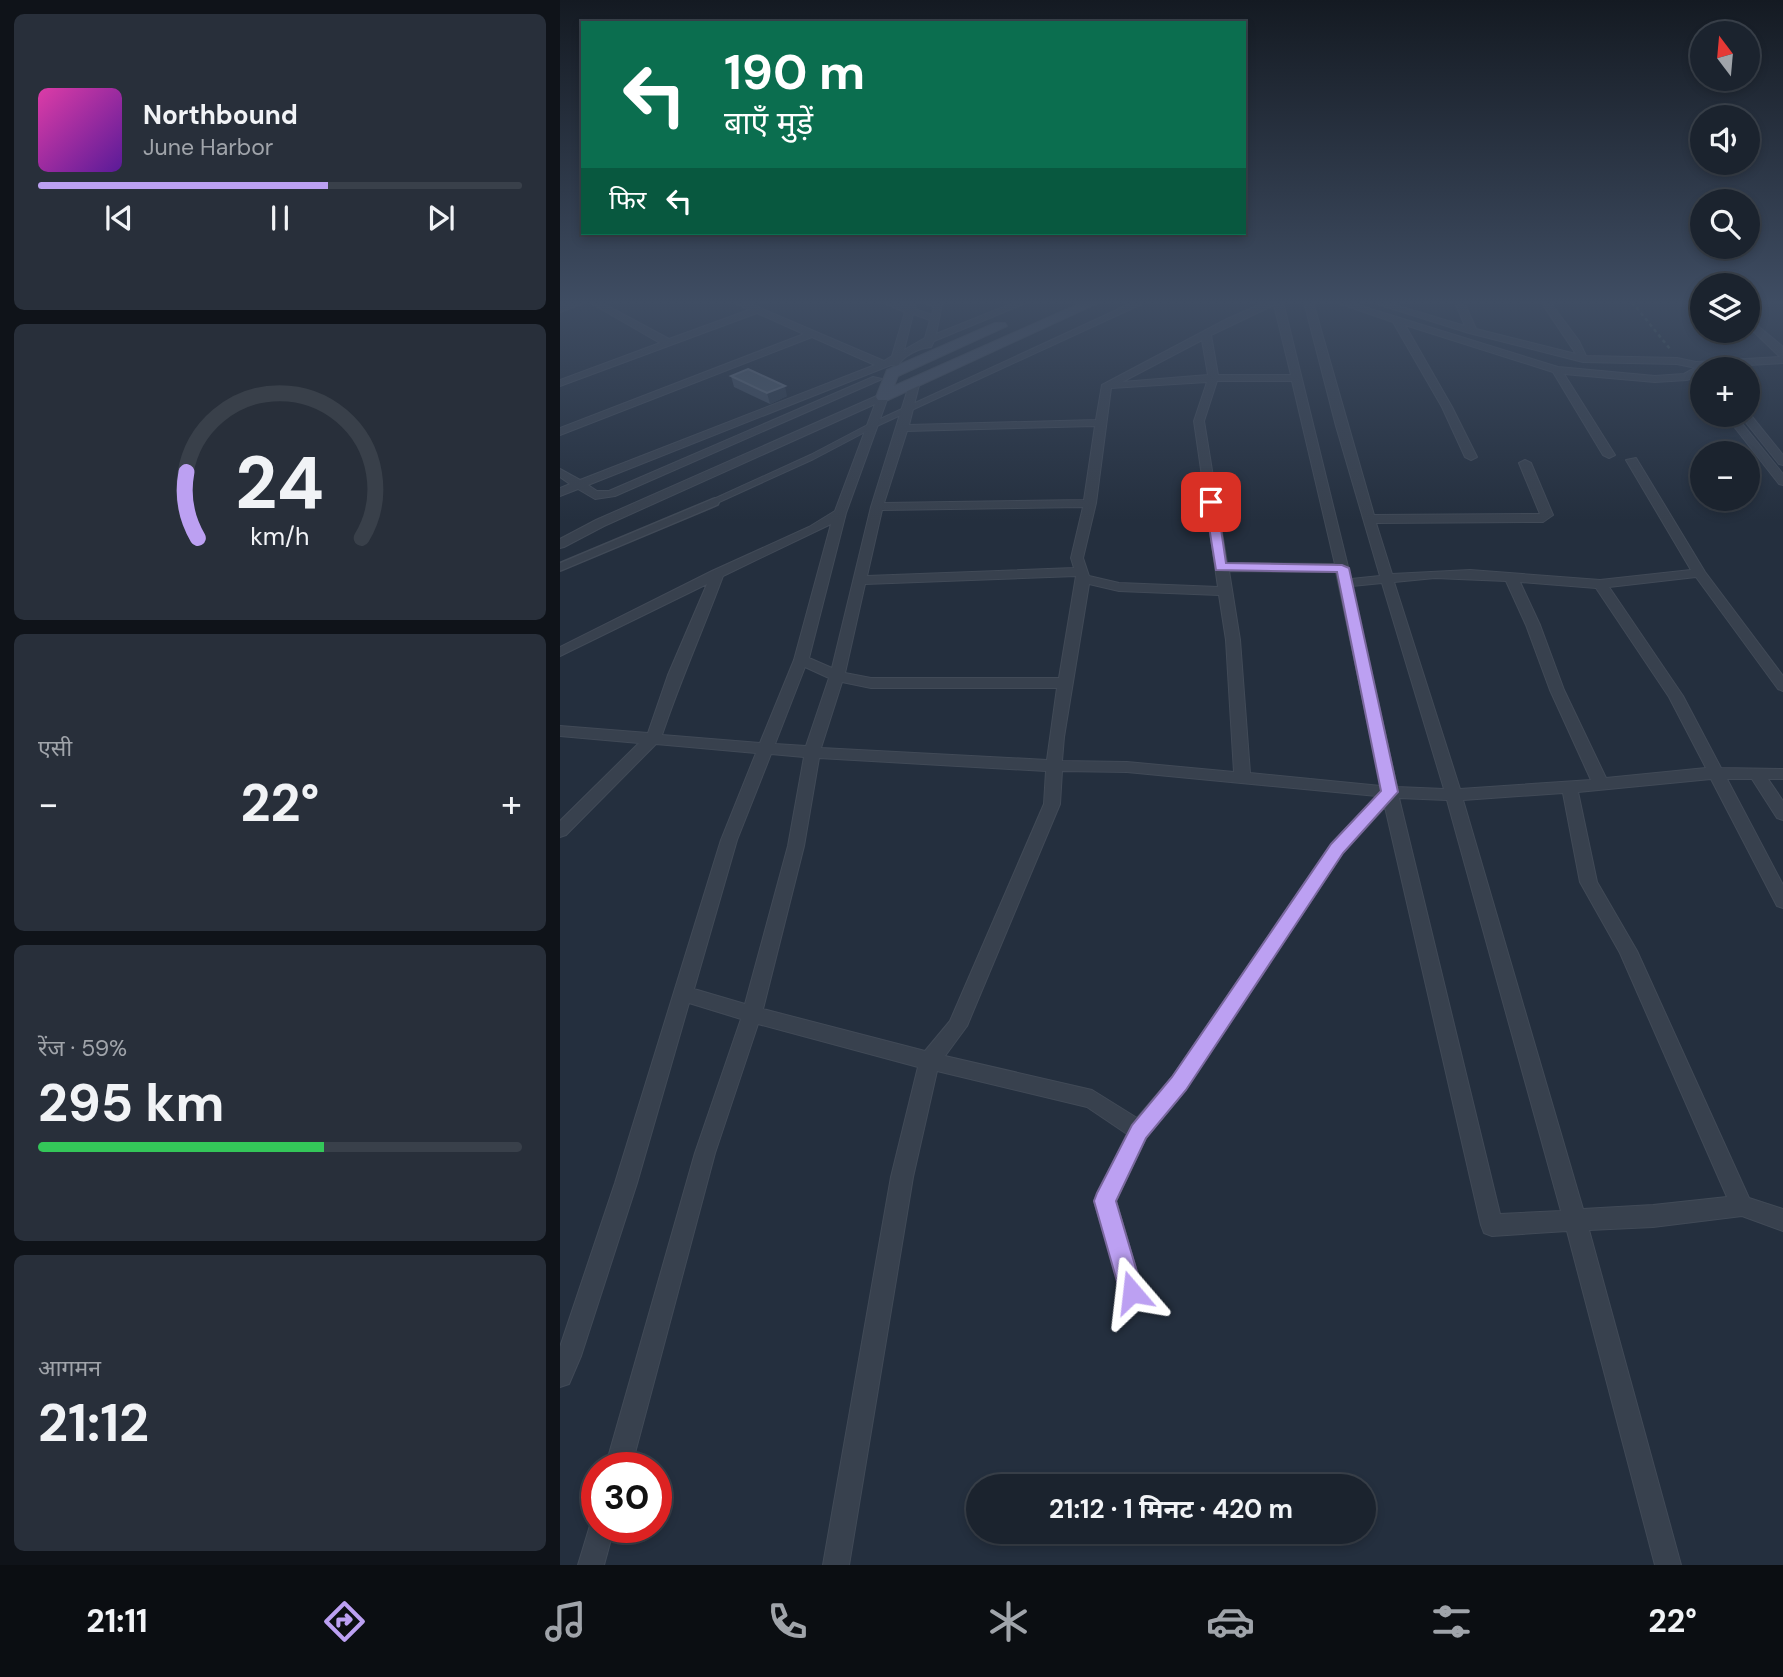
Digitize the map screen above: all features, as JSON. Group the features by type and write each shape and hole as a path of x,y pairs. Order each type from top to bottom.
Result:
{"street":[{"path":"560,383 582,375"},
{"path":"560,432 706,375"},
{"path":"560,492 867,375"},
{"path":"560,472 595,495 611,494 871,375"},
{"path":"560,1375 569,1356 626,1183 729,840 801,660 840,513 889,375"},
{"path":"622,1452 705,1153 752,1014 796,846 812,752 837,676 877,507 917,375"},
{"path":"560,544 600,523 929,375"},
{"path":"1106,387 1129,375"},
{"path":"1213,375 1199,421 1233,640 1242,776"},
{"path":"1295,375 1492,1225 1653,1216 1742,1206 1783,1220"},
{"path":"1329,375 1576,1219 1668,1565"},
{"path":"1427,375 1471,457"},
{"path":"1560,375 1609,455"},
{"path":"1612,375 1655,379 1690,376"},
{"path":"1106,387 1213,378 1296,378"},
{"path":"836,1565 902,1177 929,1061 957,1026 1052,804 1056,737 1083,575 1077,558 1090,503 1106,387"},
{"path":"903,428 1101,423"},
{"path":"1739,427 1783,482"},
{"path":"1755,427 1783,462"},
{"path":"1632,460 1699,573 1783,686"},
{"path":"1370,519 1543,519 1547,515 1546,506 1525,463"},
{"path":"877,507 1090,503"},
{"path":"561,652 717,574 813,530 840,513"},
{"path":"1221,567 1342,568"},
{"path":"1345,583 1470,574 1600,584 1699,573"},
{"path":"560,831 654,737 675,676 717,574"},
{"path":"860,580 1083,575 1119,587 1224,591"},
{"path":"1512,579 1533,625 1557,690 1601,785"},
{"path":"1600,584 1676,696 1783,901"},
{"path":"801,660 837,676 871,683 1067,682"},
{"path":"560,731 812,752 1056,766 1127,767 1390,792 1454,795 1519,792 1715,773 1783,774"},
{"path":"1757,775 1783,814"},
{"path":"1569,786 1589,882 1628,951 1742,1206"},
{"path":"1132,1292 1105,1201 1139,1132 1179,1083 1337,849 1390,792"},
{"path":"682,993 929,1061 1027,1081 1092,1099 1139,1132"},
{"path":"591,1565 597,1543"}],"lane":[{"path":"560,568 724,498 981,375"}],"building":[{"path":"761,375 785,386 767,393 731,376"}],"route":[{"path":"1132,1292 1105,1201 1139,1132 1179,1083 1337,849 1390,792 1342,568 1221,567 1211,502"}]}
